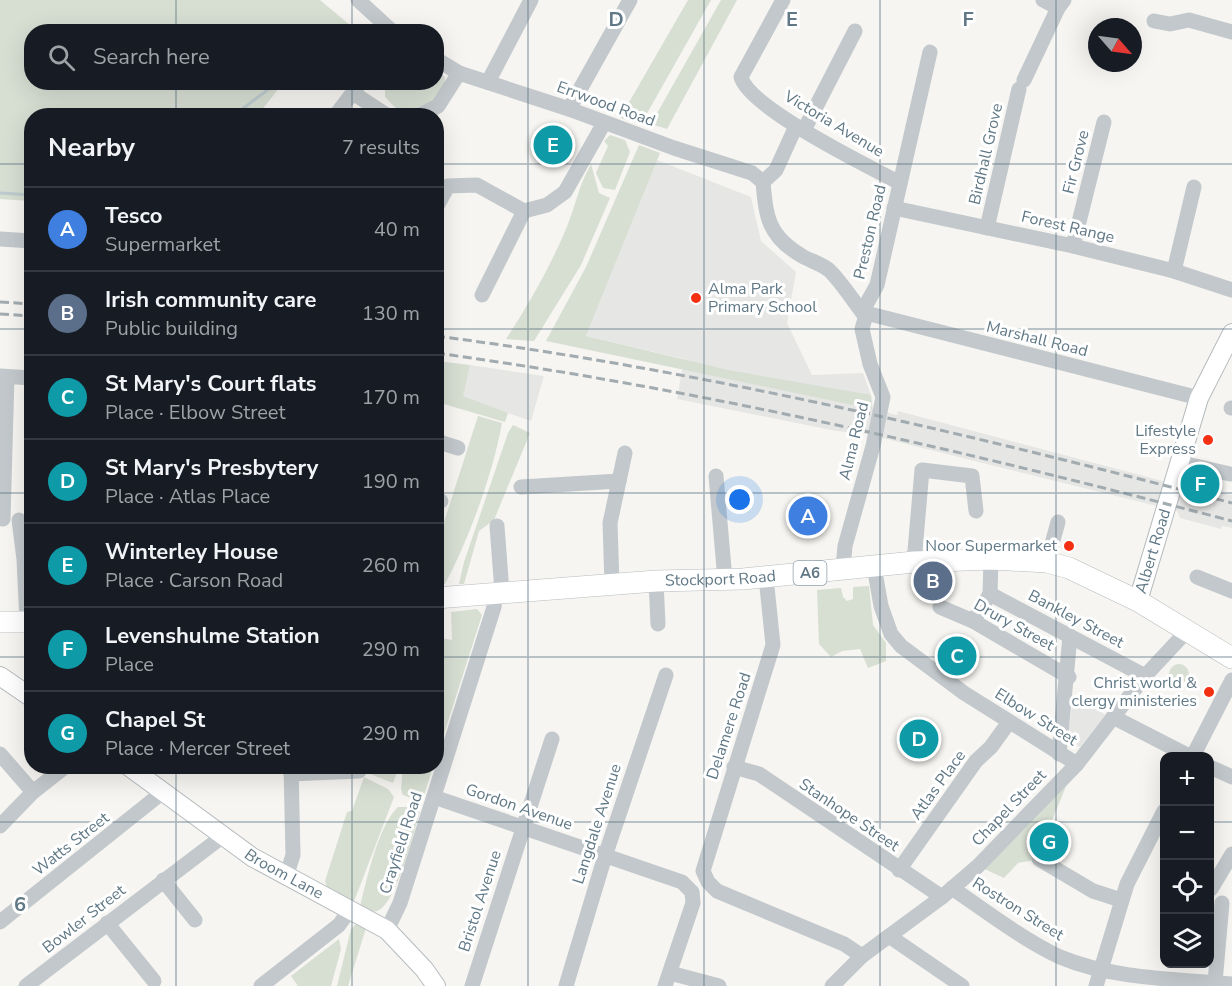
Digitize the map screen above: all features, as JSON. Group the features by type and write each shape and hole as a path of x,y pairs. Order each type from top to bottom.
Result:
{"highway":[{"name":"Stockport Road","path":"444,597 656,581 766,577 914,562 991,559 1047,562 1070,568 1138,601 1232,658"},
{"path":"0,622 24,622"}],"main road":[{"name":"Albert Road","path":"1138,601 1199,398 1232,333"},
{"path":"0,676 24,692"},
{"name":"Broom Lane","path":"139,774 223,836 286,877 381,927 424,969 436,986"}],"street":[{"path":"358,0 384,24"},
{"path":"488,82 531,0"},
{"path":"569,109 630,0"},
{"name":"Victoria Avenue","path":"783,0 741,77 746,88 800,128 900,183"},
{"path":"1042,0 1061,4"},
{"name":"Birdhall Grove","path":"987,228 1021,85 1061,4"},
{"path":"1154,21 1170,24 1189,20 1232,32"},
{"path":"855,31 776,170 763,182 763,201 772,232 799,254 829,270 864,314"},
{"name":"Preston Road","path":"864,314 876,290 930,52"},
{"name":"Errwood Road","path":"444,64 459,73 752,173 763,182"},
{"path":"434,108 438,106 459,73"},
{"path":"341,108 355,90"},
{"path":"359,90 379,108"},
{"path":"444,193 448,186 477,185 524,210 547,205 564,192 604,123"},
{"name":"Fir Grove","path":"1073,246 1104,123"},
{"path":"1174,271 1194,187"},
{"name":"Forest Range","path":"894,208 1073,246 1174,271 1232,290"},
{"path":"482,295 524,210"},
{"path":"0,239 24,240"},
{"name":"Marshall Road","path":"864,314 1199,398"},
{"name":"Alma Road","path":"843,569 845,546 873,446 883,397 870,364 862,329 864,314"},
{"path":"24,377 4,376 2,519 24,520"},
{"path":"444,444 458,448"},
{"path":"612,584 610,524 625,453"},
{"path":"1178,462 1230,474"},
{"path":"914,562 922,470 972,476 976,511"},
{"path":"716,476 725,580"},
{"path":"521,488 619,481"},
{"path":"1047,562 1058,522"},
{"name":"Crayfield Road","path":"444,765 499,593 497,526"},
{"path":"974,621 990,594 991,559"},
{"name":"Elbow Street","path":"874,566 881,606 891,634 901,646 964,693 1077,764"},
{"name":"Delamere Road","path":"766,577 773,645 703,871 708,882 729,897 844,944 862,956"},
{"path":"1197,577 1232,591"},
{"path":"656,581 658,624"},
{"name":"Bankley Street","path":"990,594 1145,676"},
{"name":"Drury Street","path":"940,607 974,621 1069,677"},
{"name":"Chapel Street","path":"832,986 862,956 978,866 1077,764 1145,676 1187,631"},
{"path":"1059,754 1069,677 1070,636"},
{"name":"Langdale Avenue","path":"566,986 605,856 666,675"},
{"path":"1193,752 1232,680"},
{"path":"1113,717 1183,752"},
{"name":"Atlas Place","path":"899,870 976,761 991,747 1009,722"},
{"name":"Bristol Avenue","path":"472,986 552,739"},
{"path":"0,754 33,792"},
{"name":"Stanhope Street","path":"734,767 759,774 899,870 947,892"},
{"path":"1214,768 1232,777"},
{"path":"0,826 33,792 56,774"},
{"path":"286,877 293,855 291,774"},
{"name":"Crayfield Road","path":"381,927 400,903 441,774"},
{"name":"Watts Street","path":"0,921 163,792"},
{"name":"Gordon Avenue","path":"434,797 673,878 692,891 693,903 668,980"},
{"path":"1096,986 1121,900 1132,872 1160,819"},
{"name":"Bowler Street","path":"26,986 223,836"},
{"path":"1214,884 1232,854"},
{"path":"1039,859 1093,891 1121,900"},
{"path":"163,880 195,920"},
{"name":"Rostron Street","path":"947,892 1060,957 1101,969 1232,984"},
{"path":"1215,982 1222,903"},
{"path":"261,986 339,926 345,909"},
{"path":"107,924 154,981"},
{"path":"889,936 962,986"},
{"path":"668,980 719,986"}],"shaded area":[{"path":"0,0 320,0 349,24 24,24 24,90 278,90 263,108 24,108 24,201 0,199"},
{"path":"688,0 711,0 641,124 620,118"},
{"path":"721,0 737,0 667,129 651,124"},
{"path":"445,77 444,91 421,108 396,108 385,97 385,90 444,90"},
{"path":"610,135 625,140 630,152 615,190 603,188 596,173 608,146 604,141"},
{"path":"639,145 660,153 586,336 728,370 871,395 872,409 546,341 586,267"},
{"name":"Alma Park Primary School","path":"657,160 751,197 761,241 796,272 787,323 812,375 863,373 871,395 873,409 897,415 898,411 1178,485 1182,472 1222,481 1219,492 1232,495 1232,528 1222,526 1221,529 1180,518 1177,511 866,434 836,431 677,399 684,359 586,336"},
{"path":"591,164 599,193 610,198 581,265 534,341 506,339 553,257"},
{"path":"444,362 470,365 463,396 508,413 505,422 444,404"},
{"path":"470,365 544,376 531,421 462,397"},
{"path":"478,416 502,423 479,505 463,547 444,584 444,522"},
{"path":"513,425 530,433 494,520 479,531 464,584 459,584 464,562 508,433"},
{"path":"869,586 873,625 886,643 886,661 868,668 860,649 842,651 831,657 819,644 817,590 841,588 843,597 847,601 853,599 853,587"},
{"path":"477,609 482,615 444,734 444,639 452,640 451,612"},
{"path":"1179,664 1186,667 1189,674 1186,681 1179,684 1172,681 1169,674 1172,667"},
{"path":"1073,697 1106,715 1080,747 1067,741"},
{"path":"1072,768 1039,859 1018,863 1004,878 978,866"},
{"path":"370,774 396,774 393,783"},
{"path":"402,774 431,774 422,802 403,795 401,789"},
{"path":"364,777 388,789 394,797 353,904 327,888 325,881 347,812 352,811"},
{"path":"398,807 416,807 415,810 420,812 398,882 391,896 377,911 370,911 360,906 366,882 379,840"},
{"path":"356,924 366,928 348,986 337,986 351,929"},
{"path":"339,939 341,949 331,986 298,986 291,976"}],"waterway":[{"path":"244,108 267,90"},
{"path":"0,193 24,194"}],"railway":[{"path":"0,302 24,304"},
{"path":"0,314 24,316"},
{"path":"444,337 637,367 837,407 1035,453 1232,503"},
{"path":"444,354 637,385 837,425 1035,471 1232,521"}],"place":[{"name":"Winterley House","path":"553,145"},
{"name":"Alma Park Primary School","path":"696,298"},
{"name":"Lifestyle Express","path":"1208,440"},
{"name":"Levenshulme Station","path":"1200,484"},
{"name":"Tesco","path":"808,516"},
{"name":"Noor Supermarket","path":"1069,546"},
{"name":"Irish community care","path":"933,581"},
{"name":"St Mary's Court flats","path":"957,656"},
{"name":"Christ world & clergy ministeries","path":"1209,692"},
{"name":"St Mary's Presbytery","path":"919,739"},
{"name":"Chapel St","path":"1049,842"}]}
